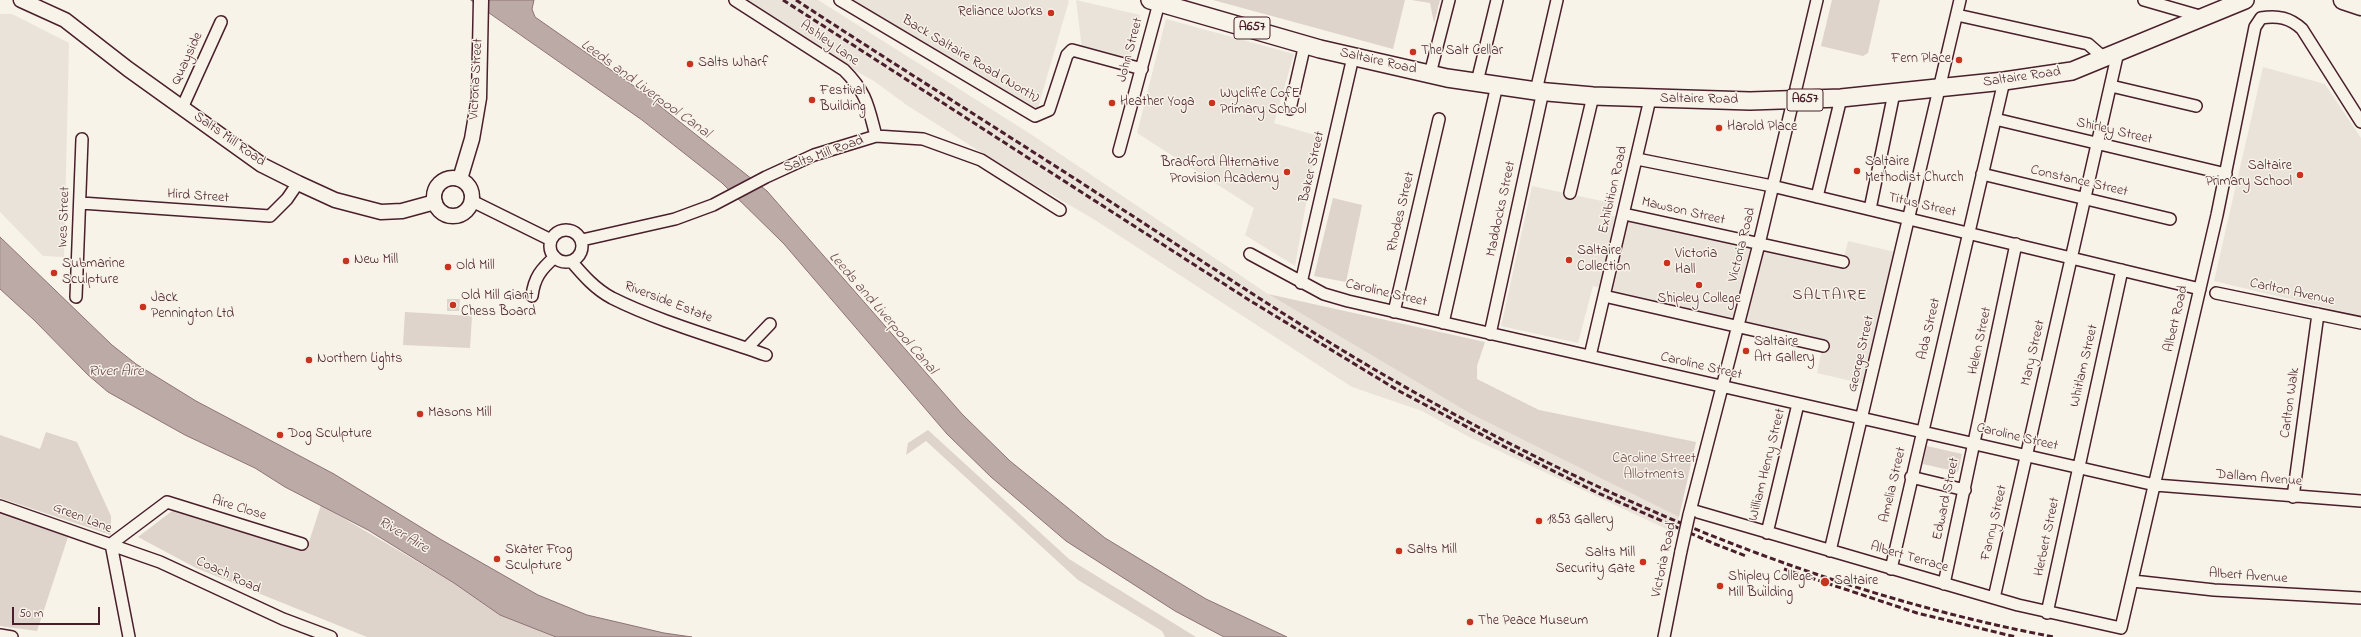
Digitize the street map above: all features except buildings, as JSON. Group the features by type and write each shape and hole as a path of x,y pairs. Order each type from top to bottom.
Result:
{"highway":[{"path":"2343,0 2361,6"}],"main road":[{"name":"Saltaire Road","path":"1154,1 1353,57 1430,74 1497,85 1593,96 1650,99 1794,100 1841,98 1939,89 2004,82 2072,71 2245,0"}],"street":[{"name":"Salts Mill Road","path":"21,0 41,5 65,20 182,108 262,165 298,184 335,200 381,212 402,211 435,202"},
{"name":"Victoria Street","path":"460,179 472,139 479,98 481,0"},
{"name":"Ashley Lane","path":"735,0 844,70 859,85 868,104 876,136"},
{"name":"Back Saltaire Road (North)","path":"840,0 1035,116 1050,110 1067,55 1072,50 1142,69"},
{"path":"1430,74 1449,0"},
{"path":"1478,82 1497,0"},
{"name":"Maddocks Street","path":"1490,334 1540,91 1557,0"},
{"name":"Victoria Road","path":"1664,637 1690,513 1736,328 1759,244 1817,0"},
{"name":"George Street","path":"1830,551 1960,0"},
{"path":"2144,0 2204,18"},
{"name":"John Street","path":"1118,151 1142,69 1154,1"},
{"path":"1957,15 2088,44 2111,55"},
{"name":"Albert Road","path":"2121,628 2226,174 2255,27 2261,18 2274,16 2292,20 2302,28 2361,122"},
{"name":"Quayside","path":"182,108 221,22"},
{"path":"1290,109 1306,44"},
{"name":"Mary Street","path":"2026,456 2111,86 2111,55"},
{"name":"Baker Street","path":"1301,283 1353,57"},
{"name":"Ada Street","path":"1922,432 2004,82"},
{"path":"1443,323 1497,85"},
{"path":"2111,86 2196,106"},
{"path":"1870,210 1894,93"},
{"path":"1570,193 1593,96"},
{"path":"1817,197 1841,98"},
{"name":"Exhibition Road","path":"1590,356 1650,99"},
{"name":"Rhodes Street","path":"1394,312 1439,119"},
{"name":"Shirley Street","path":"1995,119 2226,174"},
{"name":"Salts Mill Road","path":"582,240 620,230 675,219 714,205 766,177 814,155 876,136 923,139 981,160 1060,210"},
{"name":"Ives Street","path":"76,297 81,203 82,138"},
{"name":"Titus Street","path":"1637,159 1772,186 2200,289"},
{"name":"Constance Street","path":"1982,174 2170,219"},
{"path":"450,178 460,179 468,186 472,201 464,213 455,216 443,213 435,202 434,196 439,185 450,178"},
{"name":"Hird Street","path":"81,203 270,216 287,200 298,184"},
{"path":"472,201 551,240"},
{"name":"Mawson Street","path":"1624,214 1843,262"},
{"path":"568,229 576,232 582,240 582,250 577,258 572,261 563,261 555,257 550,246 551,240 556,232 568,229"},
{"name":"Helen Street","path":"1975,444 2016,244"},
{"name":"Caroline Street","path":"1250,254 1301,283 1324,294 1394,312 2155,485"},
{"path":"532,296 534,282 541,269 555,257"},
{"name":"Riverside Estate","path":"572,261 588,280 611,297 666,320 766,355"},
{"name":"Whitlam Street","path":"2078,467 2122,270"},
{"name":"Carlton Avenue","path":"2216,293 2361,323"},
{"path":"1604,296 1736,328 1823,346"},
{"name":"Carlton Walk","path":"2293,497 2318,314"},
{"path":"747,348 770,324"},
{"name":"William Henry Street","path":"1767,533 1798,404"},
{"name":"Amelia Street","path":"1891,569 1922,432"},
{"name":"Edward Street","path":"1944,584 1975,444"},
{"name":"Fanny Street","path":"1994,598 2026,456"},
{"name":"Herbert Street","path":"2047,613 2078,467"},
{"path":"1912,477 1965,490"},
{"name":"Dallam Avenue","path":"2155,485 2293,497 2361,501"},
{"name":"Aire Close","path":"111,544 167,502 302,544"},
{"name":"Green Lane","path":"0,506 111,544 129,637"},
{"name":"Albert Terrace","path":"1690,513 1767,533 2047,613 2121,628"},
{"name":"Coach Road","path":"111,544 191,575 283,619 331,637"},
{"name":"Albert Avenue","path":"2133,581 2214,590 2361,598"},
{"path":"0,635 12,637"}],"shaded area":[{"path":"743,0 818,0 1029,133 1268,294 1471,414 1679,517 1675,533 1469,437 1422,411 1352,387 1095,220 1006,168 908,106 874,81 843,64"},
{"path":"846,0 1067,0 1069,1 1037,111"},
{"path":"1076,0 1140,15 1130,61 1082,48"},
{"path":"0,14 12,14 69,43 64,257 43,256 0,212"},
{"name":"Wycliffe CofE Primary School","path":"1166,19 1294,54 1274,123 1318,136 1295,266 1245,235 1254,208 1137,133"},
{"name":"Saltaire Primary School","path":"2263,67 2325,84 2361,138 2361,316 2214,281"},
{"name":"Shipley College","path":"1532,186 1611,203 1609,215 1842,265 1848,241 1895,252 1864,384 1817,373 1824,341 1593,286 1578,343 1501,326"}],"green space":[{"path":"1213,0 1405,0 1393,49"},
{"path":"1411,0 1440,0 1434,23 1430,3"},
{"path":"1832,0 1880,0 1868,53 1863,56 1821,46"},
{"path":"1333,198 1362,205 1346,282 1314,276"},
{"name":"Caroline Street Allotments","path":"1268,294 1485,342 1477,366 1477,379 1539,410 1696,442 1679,517 1471,414"},
{"name":"Old Mill Giant Chess Board","path":"447,299 460,299 459,311 447,311"},
{"path":"405,312 472,316 470,348 403,345"},
{"path":"928,430 1069,559 1196,637 1165,637 1162,631 1078,580 926,441 906,455 908,443"},
{"path":"46,432 77,442 111,516 111,535 0,498 0,435 40,449"},
{"path":"1927,446 1962,454 1958,472 1923,464"},
{"path":"321,505 454,583 500,615 556,637 367,637 196,568 138,537 172,511 186,508 307,548"},
{"path":"0,514 68,537 37,631 0,626"}],"water":[{"path":"471,0 534,0 532,9 535,17 641,91 767,191 962,414 1010,461 1105,538 1206,599 1287,637 1224,637 1175,611 1066,541 991,477 947,434 784,244 722,183 642,120"},
{"name":"River Aire","path":"0,237 112,345 136,364 196,401 334,474 440,539 538,595 587,615 664,633 692,637 556,637 500,615 454,583 368,530 285,487 255,468 185,435 108,392 88,375 34,320 0,289"}],"railway":[{"path":"783,0 1249,300 1399,391 1507,448 1598,493 1746,556"},
{"path":"796,0 1335,346 1448,411 1530,454 1614,494 1699,531 1786,564 1874,593 1963,617 2054,637"},
{"path":"1784,569 1917,613 2016,637"}],"place":[{"name":"Reliance Works","path":"1051,13"},
{"name":"The Salt Cellar","path":"1413,52"},
{"name":"Fern Place","path":"1959,60"},
{"name":"Salts Wharf","path":"690,64"},
{"name":"Festival Building","path":"812,100"},
{"name":"Heather Yoga","path":"1112,103"},
{"name":"Wycliffe CofE Primary School","path":"1212,103"},
{"name":"Harold Place","path":"1719,128"},
{"name":"Saltaire Methodist Church","path":"1857,171"},
{"name":"Bradford Alternative Provision Academy","path":"1287,172"},
{"name":"Saltaire Primary School","path":"2300,175"},
{"name":"Saltaire Collection","path":"1569,260"},
{"name":"New Mill","path":"346,261"},
{"name":"Victoria Hall","path":"1667,263"},
{"name":"Old Mill","path":"448,267"},
{"name":"Submarine Sculpture","path":"54,273"},
{"name":"Shipley College","path":"1699,285"},
{"name":"Old Mill Giant Chess Board","path":"453,305"},
{"name":"Jack Pennington Ltd","path":"143,307"},
{"name":"Saltaire Art Gallery","path":"1746,351"},
{"name":"Northern Lights","path":"309,360"},
{"name":"Masons Mill","path":"420,414"},
{"name":"Dog Sculpture","path":"280,435"},
{"name":"1853 Gallery","path":"1539,521"},
{"name":"Salts Mill","path":"1399,551"},
{"name":"Skater Frog Sculpture","path":"497,559"},
{"name":"Salts Mill Security Gate","path":"1643,562"},
{"name":"Saltaire","path":"1825,582"},
{"name":"Shipley College: Mill Building","path":"1720,586"},
{"name":"The Peace Museum","path":"1470,622"}],"district":[{"name":"SALTAIRE","path":"1830,296"}],"water label":[{"name":"Leeds and Liverpool Canal","path":"645,90"},
{"name":"Leeds and Liverpool Canal","path":"882,314"}]}
